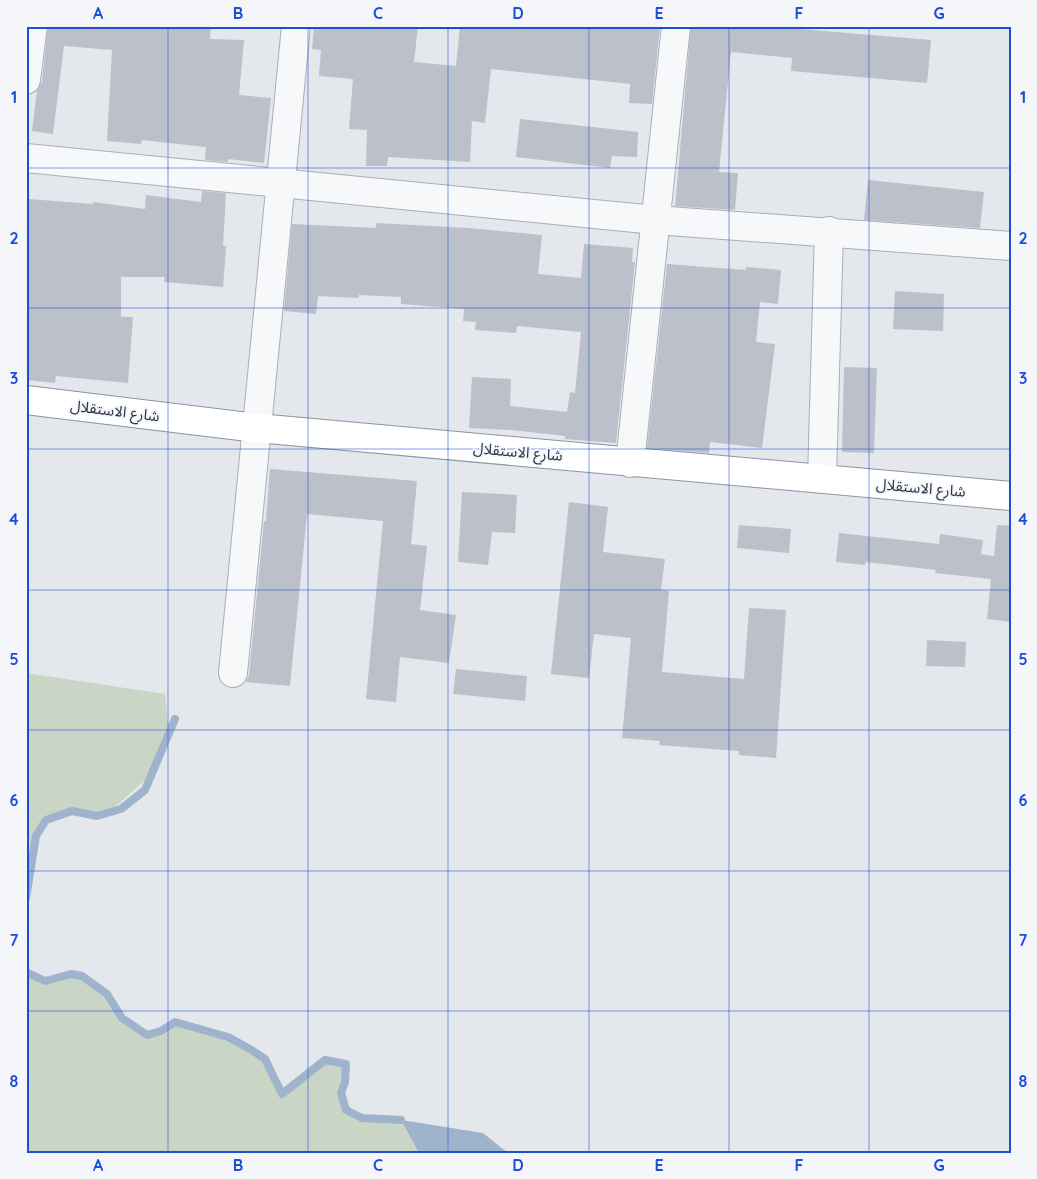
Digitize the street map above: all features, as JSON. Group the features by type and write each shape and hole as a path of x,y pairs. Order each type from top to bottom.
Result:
{"highway":[{"name":"شارع الاستقلال","path":"26,400 257,428 1011,496"}],"street":[{"path":"26,80 33,26"},
{"path":"233,672 296,26"},
{"path":"630,463 676,26"},
{"path":"26,158 655,220 829,231 1011,246"},
{"path":"822,479 829,231"}],"green space":[{"path":"26,673 165,694 169,732 151,775 109,812 64,814 46,820 36,836 26,898"},
{"path":"26,972 45,981 71,974 82,976 107,994 122,1018 147,1035 175,1022 228,1037 265,1059 282,1093 325,1060 346,1064 345,1082 341,1093 346,1110 362,1118 401,1120 419,1153 26,1153"}],"water":[{"path":"401,1120 483,1133 508,1153 419,1153"}],"building":[{"path":"48,26 211,26 210,39 244,40 239,95 271,98 264,163 228,159 228,162 205,160 206,147 142,140 141,144 107,141 112,50 64,46 53,134 32,131 37,90 42,82"},
{"path":"314,26 418,26 414,62 456,66 460,26 660,26 652,104 629,103 630,84 491,69 485,123 472,121 470,162 388,157 387,166 366,166 367,130 349,129 353,79 319,76 321,50 312,49"},
{"path":"691,26 788,26 788,28 931,40 927,83 791,71 792,58 731,52 719,172 738,173 735,210 675,206"},
{"path":"520,119 638,132 637,157 612,156 610,168 516,157"},
{"path":"868,180 984,192 980,228 864,220"},
{"path":"202,191 226,193 223,246 226,246 223,287 164,282 165,277 121,277 121,317 133,317 128,383 56,376 55,383 26,380 26,209 29,210 29,199 93,204 93,202 145,209 146,195 201,202"},
{"path":"376,223 468,228 542,235 538,274 581,278 584,244 633,248 632,262 635,262 616,443 565,439 565,436 511,430 469,428 472,377 511,379 510,406 567,412 570,392 575,393 581,332 517,326 516,333 475,330 476,322 463,321 464,309 401,304 401,297 359,295 358,298 318,296 316,314 284,311 292,224 376,228"},
{"path":"667,264 746,270 746,267 781,270 778,304 760,302 756,342 775,344 762,448 710,442 709,453 647,448"},
{"path":"895,291 944,294 943,331 893,329"},
{"path":"844,367 877,368 874,453 842,452"},
{"path":"270,469 417,481 411,544 427,546 420,610 456,615 449,663 400,657 396,702 366,699 383,521 307,514 290,686 246,682 249,675"},
{"path":"462,492 517,495 515,533 492,532 488,565 458,562"},
{"path":"569,502 608,507 603,552 665,559 661,590 669,591 662,672 744,679 749,608 786,610 776,758 739,755 739,751 659,745 660,741 622,738 631,638 594,634 589,678 551,674"},
{"path":"739,525 791,529 789,553 737,548"},
{"path":"997,525 1011,526 1011,622 987,619 991,579 935,573 936,570 866,562 865,565 836,562 839,533 939,544 940,534 983,540 981,554 994,556"},
{"path":"927,640 966,642 965,667 926,666"},
{"path":"456,669 527,676 525,701 453,694"}],"waterway":[{"path":"26,898 36,836 46,820 72,811 97,816 121,809 145,790 175,719"},
{"path":"26,972 45,981 71,974 82,976 107,994 122,1018 147,1035 161,1031 175,1022 228,1037 265,1059 282,1094 325,1060 346,1064 345,1082 341,1093 346,1110 362,1118 401,1120"}]}
